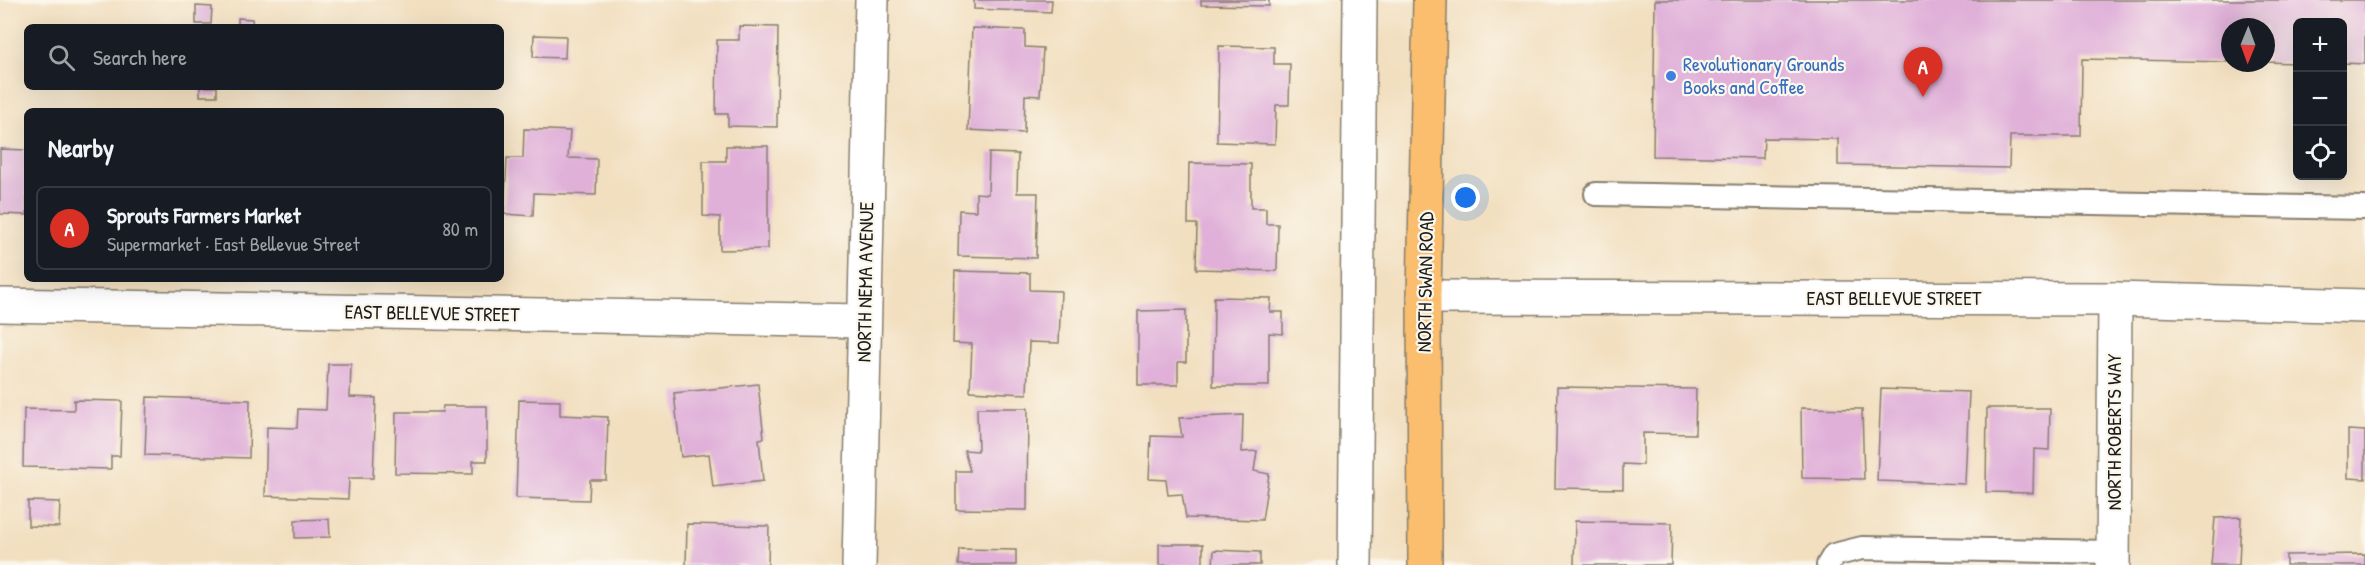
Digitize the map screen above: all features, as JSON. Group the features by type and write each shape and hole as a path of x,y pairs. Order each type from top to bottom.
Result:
{"main road":[{"name":"NORTH SWAN ROAD","path":"1425,565 1424,297 1430,0"}],"street":[{"name":"NORTH NEMA AVENUE","path":"859,565 872,0"},
{"path":"1355,565 1360,0"},
{"name":"EAST BELLEVUE STREET","path":"1424,297 2115,299 2365,306"},
{"name":"NORTH ROBERTS WAY","path":"2113,559 2115,299"},
{"name":"EAST BELLEVUE STREET","path":"0,305 863,321"}],"lane":[{"path":"1596,194 2365,208"},
{"path":"1828,565 1834,555 1862,548 2113,559"}],"building":[{"path":"974,0 1052,0 1051,12 974,9"},
{"path":"1201,0 1269,0 1269,6 1201,5"},
{"path":"1655,0 2365,0 2365,64 2347,63 2347,18 2293,18 2293,63 2275,62 2275,18 2221,18 2221,62 2082,59 2081,136 2010,136 2009,168 1838,165 1838,139 1764,138 1763,158 1653,156"},
{"path":"196,6 212,7 211,24 196,24"},
{"path":"238,18 252,19 253,24 238,24"},
{"path":"739,26 778,27 777,127 728,126 728,114 716,114 717,40 739,40"},
{"path":"972,28 1025,30 1025,47 1043,48 1040,96 1025,95 1024,133 968,130"},
{"path":"534,35 566,36 565,58 533,57"},
{"path":"1219,46 1274,47 1274,64 1290,64 1289,105 1276,105 1275,144 1217,142"},
{"path":"200,90 217,90 217,96 200,96"},
{"path":"524,129 570,131 568,158 597,159 596,195 534,193 533,216 504,214 507,158 523,158"},
{"path":"726,146 768,146 768,249 720,250 720,217 703,216 703,161 726,161"},
{"path":"0,149 24,150 24,215 0,214"},
{"path":"989,153 1018,154 1017,193 1038,193 1036,258 958,256 959,210 976,211 976,193 988,194"},
{"path":"1189,163 1251,164 1251,208 1266,208 1266,224 1278,224 1277,271 1196,269 1197,224 1188,224"},
{"path":"955,271 1030,273 1030,290 1061,291 1059,343 1029,342 1027,394 970,391 972,344 953,343"},
{"path":"1214,297 1271,298 1270,312 1283,312 1283,334 1269,333 1269,386 1213,386"},
{"path":"1186,310 1186,362 1178,362 1178,385 1138,385 1138,311"},
{"path":"328,364 351,364 350,397 376,398 373,478 349,478 348,499 265,496 267,427 297,428 298,409 326,410"},
{"path":"758,384 764,438 759,439 763,481 713,487 709,454 681,457 674,393"},
{"path":"1557,387 1696,389 1695,434 1643,433 1643,465 1623,464 1623,489 1555,488"},
{"path":"1881,389 1969,392 1965,484 1877,481"},
{"path":"147,397 250,400 249,458 145,455"},
{"path":"74,400 122,401 120,456 111,456 111,469 23,467 24,409 74,410"},
{"path":"519,400 560,401 560,415 608,417 606,480 590,480 589,500 516,498"},
{"path":"443,406 487,406 487,461 473,461 473,474 395,473 396,412 442,412"},
{"path":"977,408 1028,408 1027,510 956,509 956,471 970,471 964,450 978,451"},
{"path":"1801,408 1862,409 1864,479 1802,478"},
{"path":"1987,408 2050,408 2049,450 2034,449 2033,493 1986,492"},
{"path":"1243,415 1242,452 1257,451 1254,471 1269,474 1262,520 1186,518 1182,494 1168,495 1166,480 1149,479 1151,436 1182,437 1179,418"},
{"path":"2348,430 2365,431 2365,479 2348,478"},
{"path":"28,501 60,502 59,527 28,526"},
{"path":"2241,517 2239,565 2211,565 2215,518"},
{"path":"329,519 330,537 295,538 295,520"},
{"path":"1575,521 1672,523 1671,565 1574,565"},
{"path":"687,524 769,526 768,565 686,565"},
{"path":"1159,544 1203,544 1203,565 1159,565"},
{"path":"959,549 1016,550 1016,565 958,565"},
{"path":"1214,550 1260,552 1260,565 1213,565"},
{"path":"2365,554 2365,565 2286,565 2286,555"}],"place":[{"name":"Revolutionary Grounds Books and Coffee","path":"1671,76"},
{"name":"Sprouts Farmers Market","path":"1923,97"}]}
